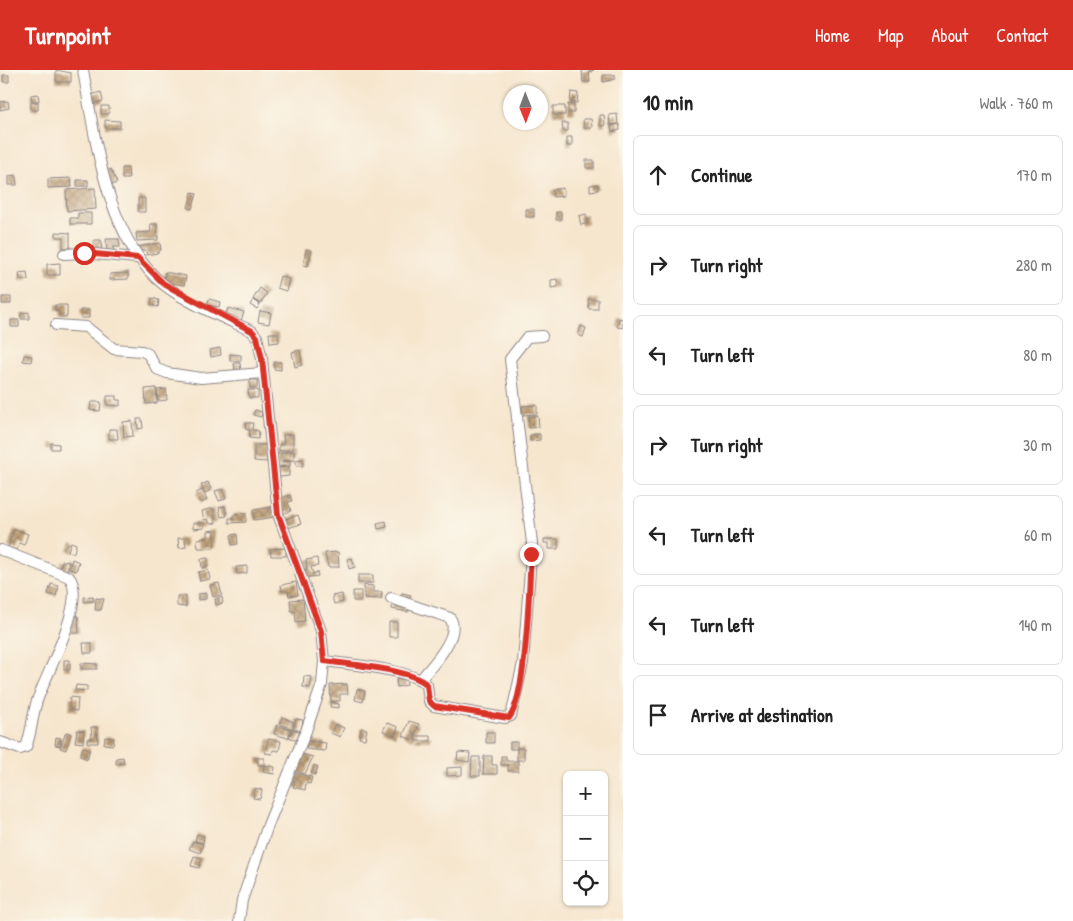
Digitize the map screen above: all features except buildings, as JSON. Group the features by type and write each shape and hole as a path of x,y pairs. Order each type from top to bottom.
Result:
{"street":[{"path":"82,70 101,168 113,204 138,258 164,284 252,331 260,344 278,514 321,631 324,661 322,684 306,730 268,825 242,900 239,921"},
{"path":"64,254 92,253 138,258"},
{"path":"56,325 86,327 114,349 142,351 148,354 157,369 167,373 201,378 263,373"},
{"path":"324,661 386,670 420,680 427,685 429,701 434,706 509,718 513,712 526,646 532,543 510,359 527,337 542,336"},
{"path":"0,742 20,749 26,746 41,690 64,635 75,588 70,577 1,550"},
{"path":"391,598 450,618 455,627 450,640 420,680"}],"route":[{"path":"84,253 138,258 164,284 183,296 252,331 257,337 262,359 278,514 321,631 324,661 386,670 406,675 420,680 427,685 429,701 434,706 509,718 513,712 524,663 531,554"}]}
